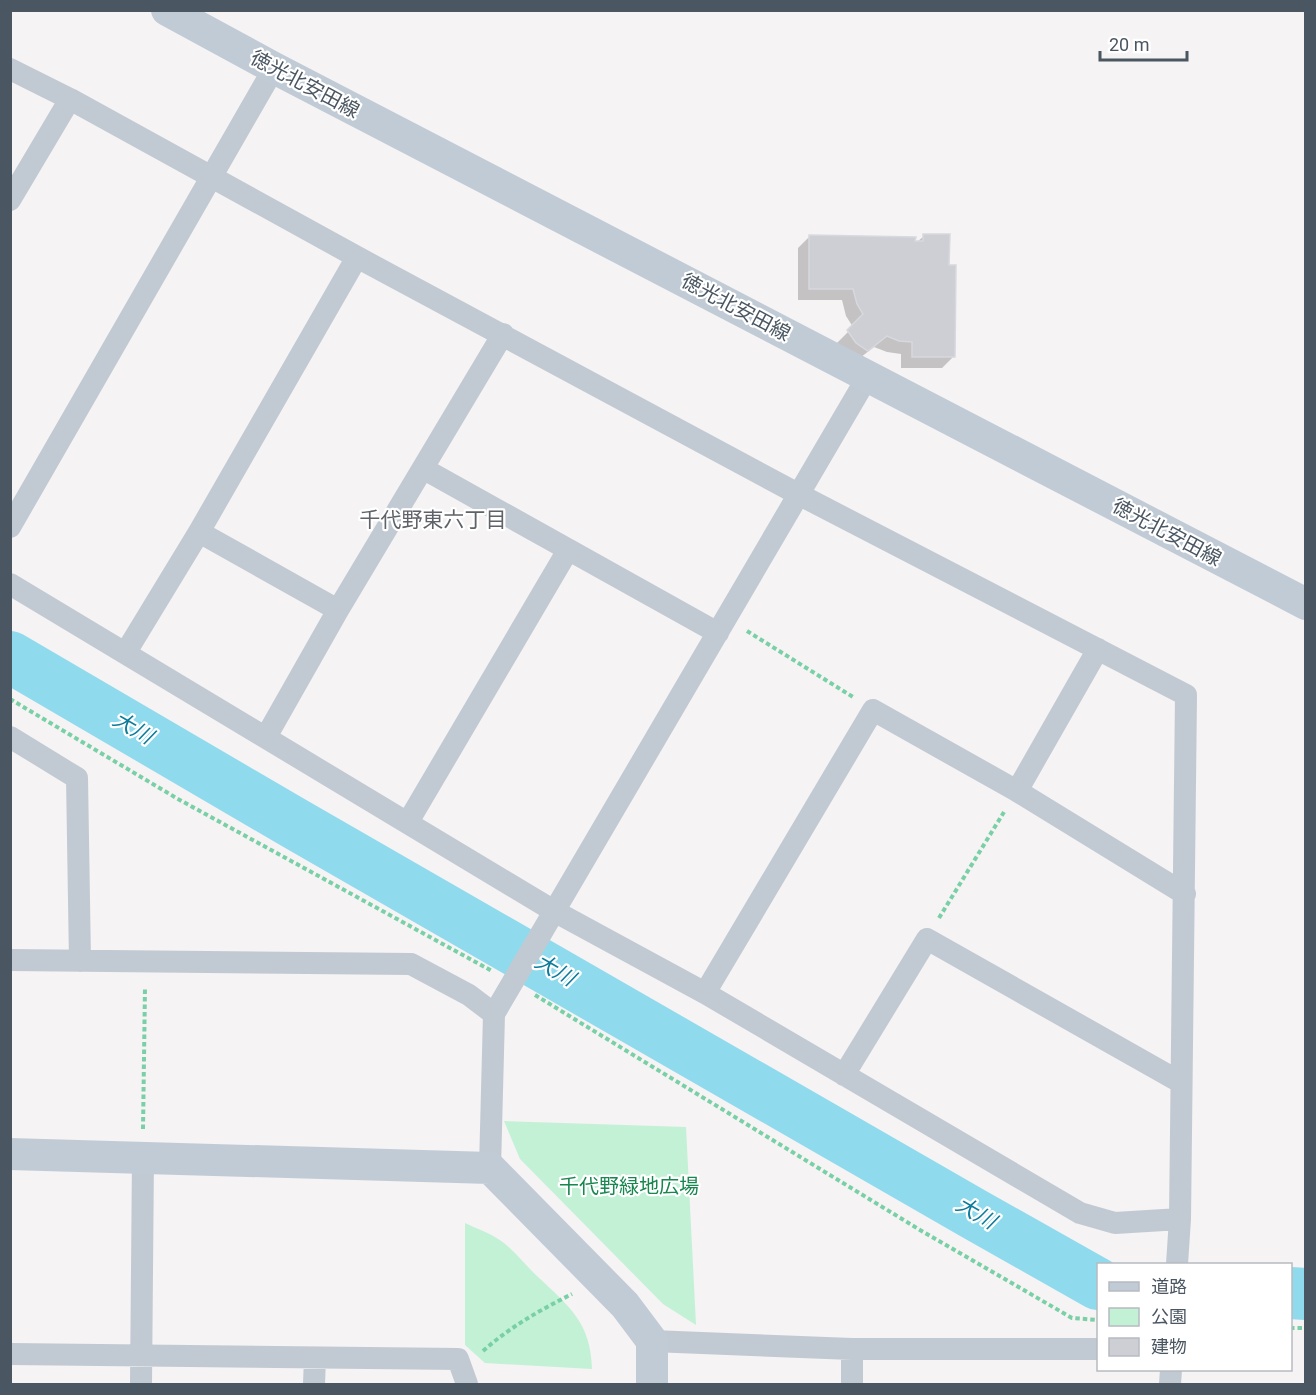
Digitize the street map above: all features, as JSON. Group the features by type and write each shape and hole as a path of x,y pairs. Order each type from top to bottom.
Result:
{"main road":[{"name":"徳光北安田線","path":"167,10 274,68 1305,604"},
{"path":"10,1154 490,1168 625,1305 652,1341 652,1384"}],"street":[{"path":"10,527 274,68"},
{"path":"10,69 70,99 798,494 1186,695 1180,1219 1177,1263"},
{"path":"10,200 70,99"},
{"path":"126,652 199,532 357,256"},
{"path":"266,737 338,610 503,334"},
{"path":"490,1168 494,1014 868,376"},
{"path":"424,469 568,550 722,626"},
{"path":"199,532 338,610"},
{"path":"408,822 568,550"},
{"path":"10,584 555,911 705,993 1080,1213 1115,1223 1180,1219"},
{"path":"1017,791 1098,649"},
{"path":"705,993 873,710 1017,791 1185,894"},
{"path":"10,737 77,778 81,961"},
{"path":"844,1075 927,939 1180,1082"},
{"path":"10,960 411,964 469,995 494,1014"},
{"path":"141,1384 143,1157"},
{"path":"652,1341 852,1349 1097,1349"},
{"path":"852,1349 852,1384"},
{"path":"10,1354 458,1359 464,1377"},
{"path":"315,1358 315,1384"}],"path":[{"path":"722,626 873,710"},
{"path":"10,699 178,799 513,982 920,1230 1072,1318 1097,1320"},
{"path":"927,939 1017,791"},
{"path":"143,1157 146,962"},
{"path":"464,1377 503,1333 540,1310 601,1280"}],"green space":[{"name":"千代野緑地広場","path":"504,1121 686,1127 696,1325 663,1304 520,1159"},
{"path":"465,1223 504,1243 568,1307 583,1327 588,1339 592,1369 485,1363 465,1345"}],"building":[{"path":"923,234 950,234 949,265 956,265 955,357 912,357 912,342 899,341 887,336 868,351 856,343 847,330 863,314 857,304 853,289 809,289 809,235 916,237 915,241 923,241"}],"waterway":[{"name":"大川","path":"10,657 294,823 1097,1283"},
{"name":"大川","path":"1292,1293 1306,1294"}],"district":[{"name":"千代野東六丁目","path":"433,520"}]}
